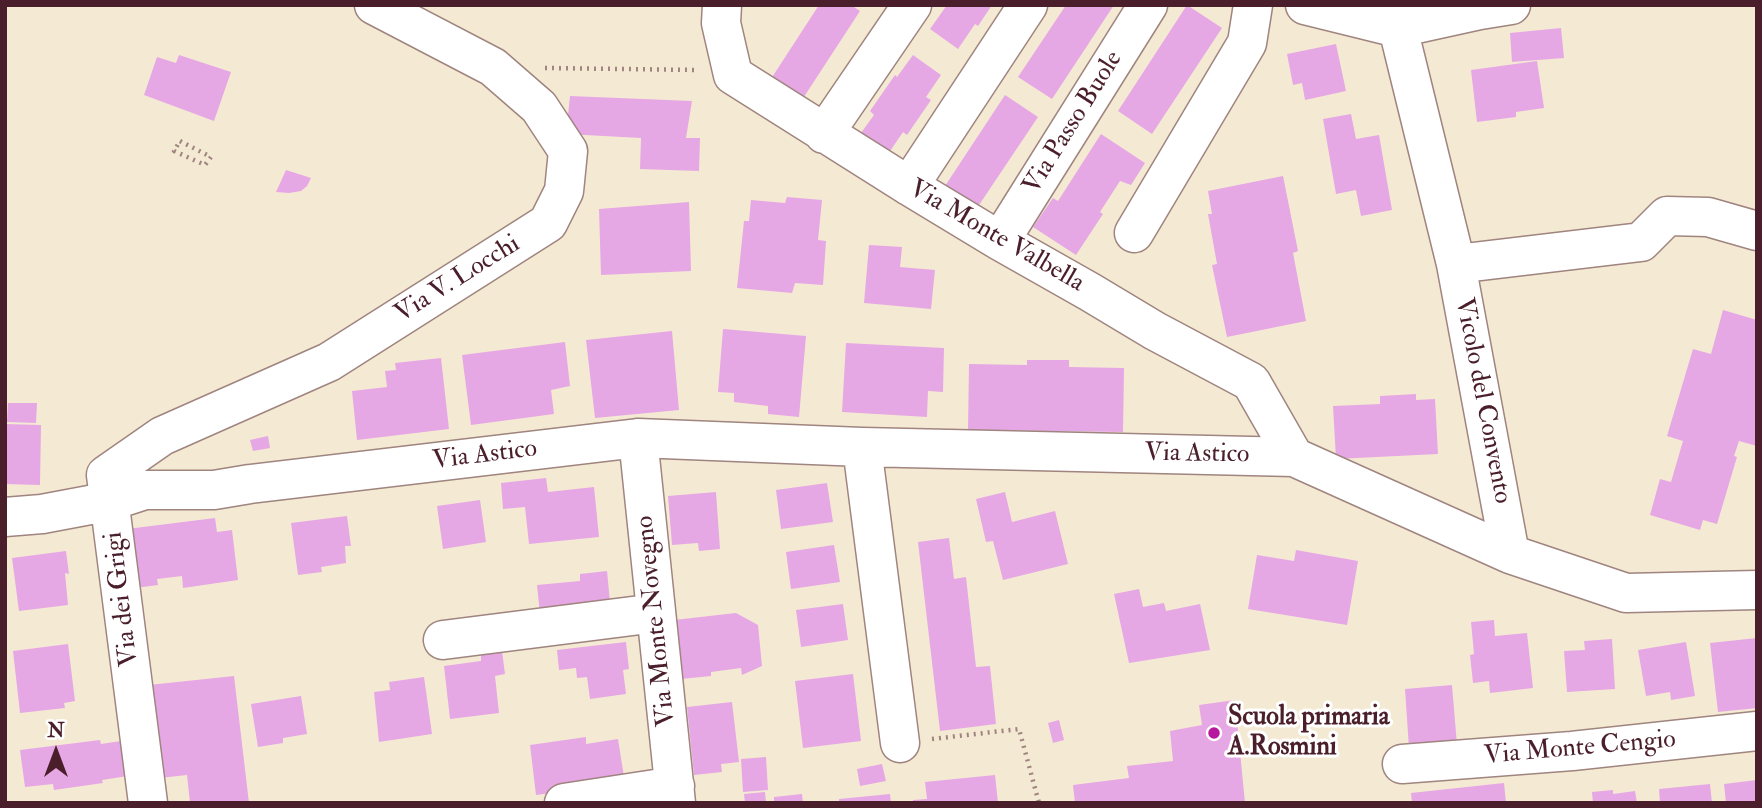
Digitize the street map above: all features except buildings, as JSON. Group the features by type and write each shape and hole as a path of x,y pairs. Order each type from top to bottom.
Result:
{"street":[{"name":"Via V. Locchi","path":"111,501 106,475 162,436 329,362 548,223 564,191 568,151 539,107 493,67 374,5"},
{"path":"722,5 721,23 733,75"},
{"path":"824,134 912,5"},
{"path":"909,186 1028,5"},
{"name":"Via Passo Buole","path":"1000,241 1147,5"},
{"path":"1135,233 1247,43 1253,5"},
{"path":"1305,5 1404,17 1511,5"},
{"name":"Vicolo del Convento","path":"1404,17 1456,264 1510,554"},
{"name":"Via Monte Valbella","path":"733,75 1000,241 1155,331 1251,382 1294,457"},
{"path":"1456,264 1641,242 1667,216 1708,217 1757,231"},
{"name":"Via Astico","path":"111,501 145,490 214,490 638,438 862,447 1294,457 1510,554"},
{"name":"Via Monte Novegno","path":"638,438 676,794"},
{"path":"862,447 900,743"},
{"name":"Via dei Grigi","path":"5,517 43,514 111,501 148,803"},
{"path":"1510,554 1626,593 1757,590"},
{"path":"443,640 656,614"},
{"name":"Via Monte Cengio","path":"1402,764 1572,751 1757,731"},
{"path":"564,803 676,794"}],"path":[{"path":"493,67 698,70 733,75"},
{"path":"180,141 211,157 205,165 174,151 180,141"},
{"path":"900,743 1019,729 1039,803"}],"place":[{"name":"Scuola primaria A.Rosmini","path":"1214,733"}]}
